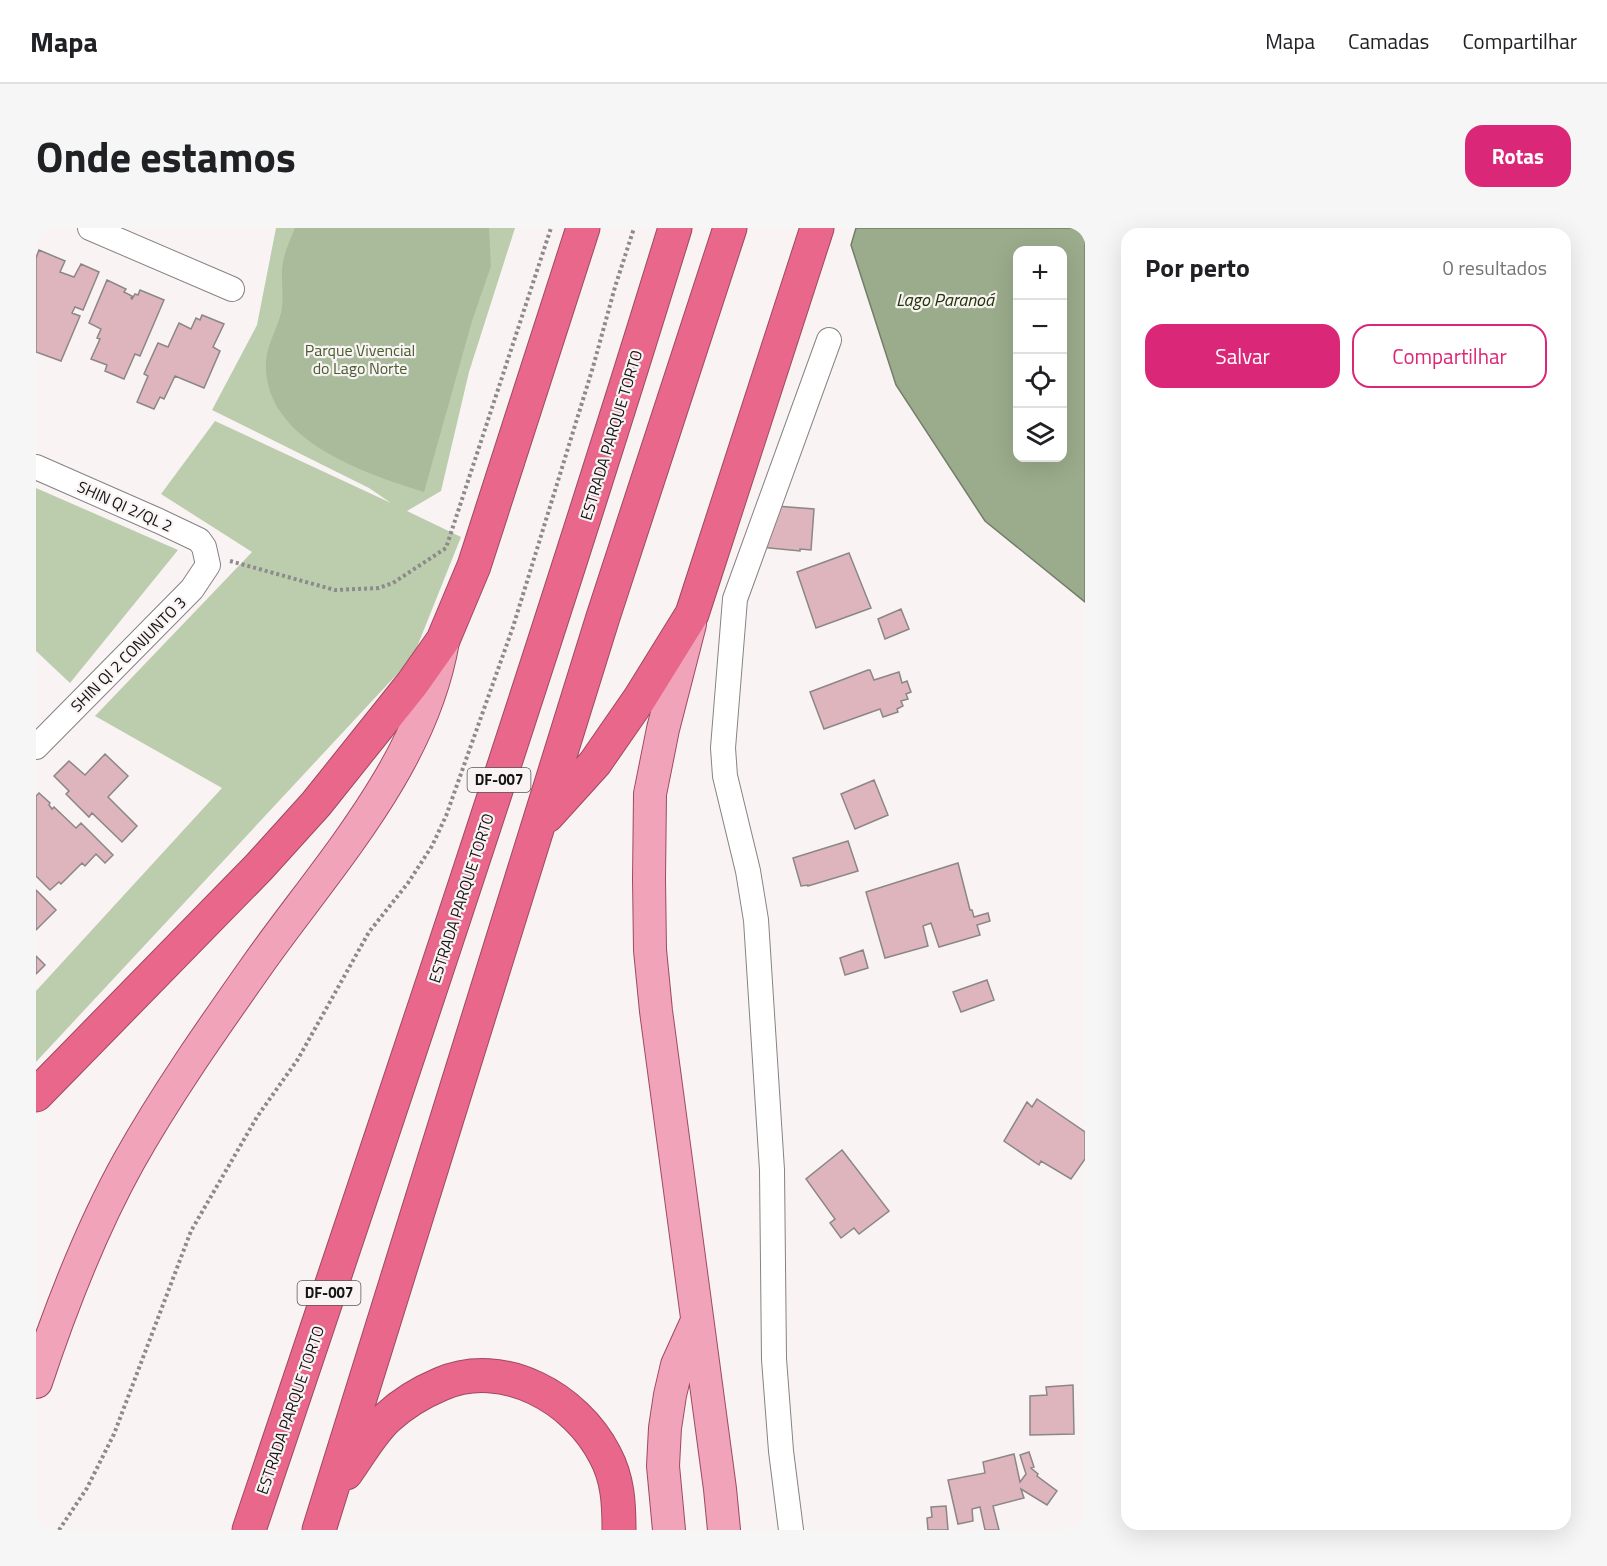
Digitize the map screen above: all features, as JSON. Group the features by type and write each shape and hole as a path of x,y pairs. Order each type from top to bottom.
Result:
{"highway":[{"path":"36,1095 259,867 316,804 412,684 443,640 474,566 583,228"},
{"name":"ESTRADA PARQUE TORTO","path":"249,1530 406,1067 590,505 675,228"},
{"name":"DF-007","path":"319,1530 603,617 730,228"},
{"path":"540,824 595,763 640,698 692,614 817,228"},
{"path":"330,1497 386,1419 412,1400 442,1384 475,1374 512,1379 549,1395 582,1421 606,1455 619,1495 619,1530"}],"main road":[{"path":"692,614 663,729 650,794 650,950 724,1530"},
{"path":"36,1382 85,1249 129,1161 169,1095 258,964 361,825 396,765 418,721 436,675 443,640"},
{"path":"669,1530 663,1466 665,1428 678,1365 696,1323"}],"street":[{"path":"90,228 232,290"},
{"path":"791,1530 781,1451 774,1359 772,1170 756,920 725,776 723,747 735,599 829,340"},
{"name":"SHIN QI 2/QL 2","path":"36,467 183,532 198,540 206,554"},
{"name":"SHIN QI 2 CONJUNTO 3","path":"36,747 192,589 207,565 206,554"}],"path":[{"path":"206,554 335,590 379,588 393,583 446,548 550,228"},
{"path":"59,1530 87,1488 114,1434 190,1231 257,1117 298,1059 369,932 408,883 432,846 447,816 513,627 634,228"}],"green space":[{"path":"276,228 515,228 469,372 441,491 407,511 461,537 413,657 36,1062 36,991 222,788 95,716 252,552 161,494 215,421 391,503 369,488 212,410 257,325"},
{"name":"Parque Vivencial do Lago Norte","path":"295,228 489,228 491,266 472,321 424,492 373,475 321,449 298,432 281,412 269,389 266,361 281,313 283,265"},
{"path":"36,488 178,550 70,683 36,651"}],"water":[{"name":"Lago Paranoá","path":"856,228 1085,228 1085,602 985,521 896,385 851,245"}],"building":[{"path":"39,250 65,261 60,272 74,277 81,264 99,272 83,310 75,307 72,313 80,316 61,361 36,352 36,258"},
{"path":"107,280 126,289 124,292 132,296 132,299 135,294 138,295 140,290 164,300 140,356 135,354 124,379 105,371 107,365 91,359 100,339 97,338 101,329 89,323"},
{"path":"202,315 224,324 213,347 220,351 204,388 175,376 164,399 160,397 154,409 137,402 148,376 144,374 158,343 168,347 179,323 191,329 196,318 200,320"},
{"path":"763,505 814,509 811,550 759,547"},
{"path":"849,553 871,608 816,628 797,572"},
{"path":"901,609 909,629 885,639 878,619"},
{"path":"868,670 874,680 899,672 902,683 907,681 911,692 906,694 908,699 901,701 903,706 897,709 898,712 883,717 880,709 824,729 810,692"},
{"path":"105,754 128,776 108,797 137,826 122,842 92,813 89,817 66,794 69,791 54,776 69,761 85,775"},
{"path":"874,780 888,815 855,829 841,794"},
{"path":"39,793 50,803 52,809 54,807 76,828 81,823 113,855 105,863 96,854 85,866 82,863 61,884 59,882 50,890 36,876 36,796"},
{"path":"848,841 858,871 801,886 793,858"},
{"path":"958,863 970,910 974,917 988,913 990,921 977,925 980,935 939,947 931,923 923,926 928,946 885,958 866,892"},
{"path":"36,890 56,910 36,930"},
{"path":"863,950 868,968 845,975 840,958"},
{"path":"36,956 45,965 36,974"},
{"path":"987,980 994,1000 961,1012 953,992"},
{"path":"1037,1099 1085,1132 1085,1159 1071,1179 1041,1161 1039,1165 1004,1141 1027,1102 1032,1107"},
{"path":"842,1150 889,1211 859,1234 854,1228 841,1238 830,1223 835,1219 806,1179"},
{"path":"1073,1385 1074,1434 1030,1435 1030,1396 1047,1395 1046,1387"},
{"path":"1029,1452 1034,1467 1031,1468 1038,1474 1037,1476 1057,1491 1047,1505 1021,1489 1024,1498 993,1506 999,1530 985,1530 980,1507 972,1509 973,1521 958,1524 948,1480 985,1473 983,1462 1014,1454 1020,1482 1026,1474 1020,1455"},
{"path":"946,1506 948,1530 928,1530 927,1518 932,1517 931,1507"}]}
